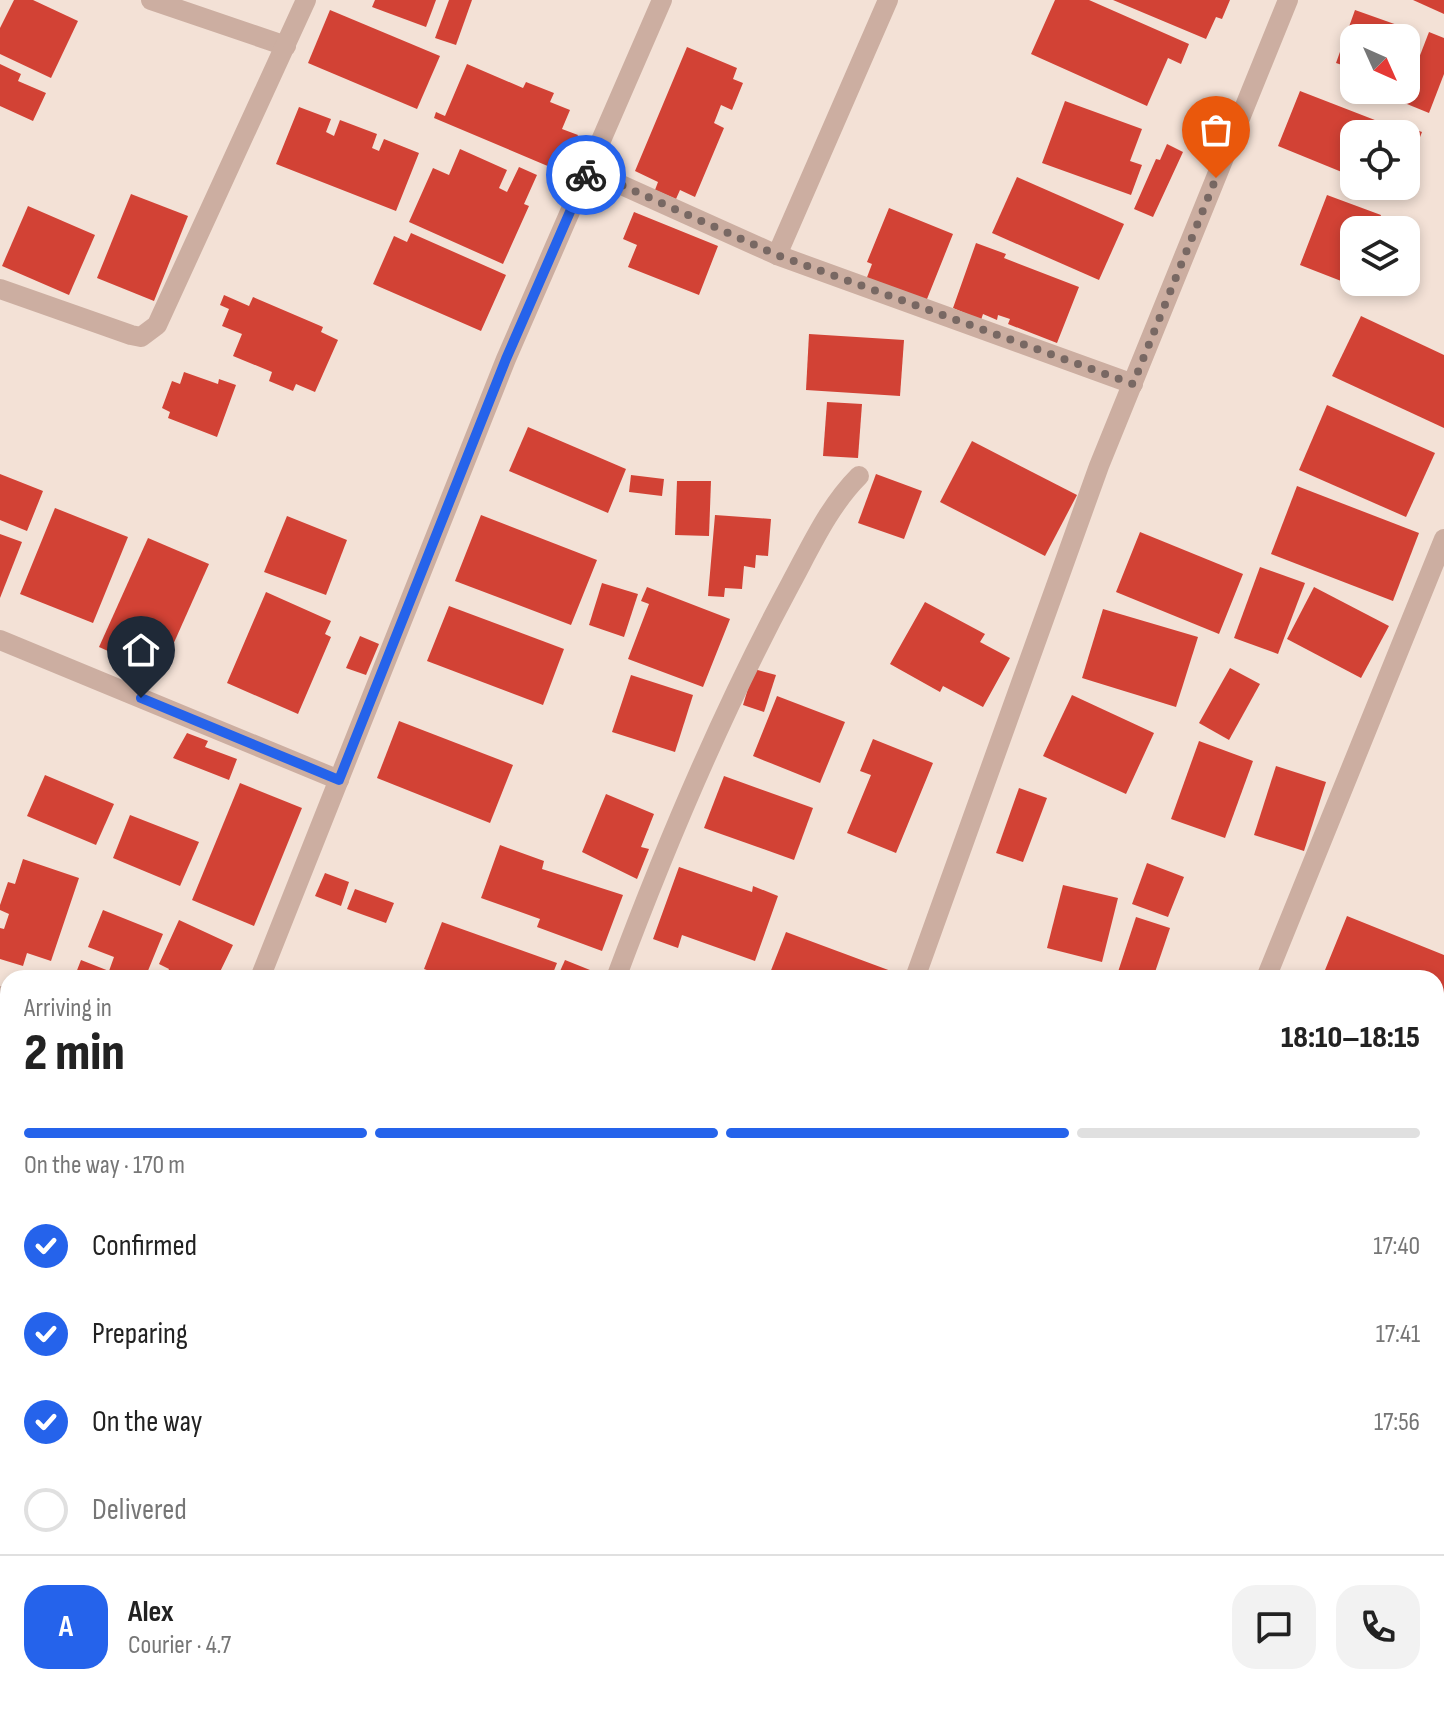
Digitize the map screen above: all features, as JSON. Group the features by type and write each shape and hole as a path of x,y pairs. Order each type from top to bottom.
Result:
{"street":[{"path":"151,0 286,46"},
{"path":"0,289 131,335 149,333 157,325 306,0"},
{"path":"263,970 506,359 662,0"},
{"path":"777,255 888,0"},
{"path":"918,970 1099,466 1288,0"},
{"path":"588,170 777,255 1133,384"},
{"path":"619,970 648,891 761,639 836,500 859,476"},
{"path":"1269,970 1444,539"},
{"path":"0,640 339,780"}],"building":[{"path":"14,0 33,0 78,21 51,78 0,54 0,28"},
{"path":"375,0 436,0 426,27 372,7"},
{"path":"449,0 472,0 456,45 435,38"},
{"path":"1055,0 1089,0 1189,44 1181,64 1168,58 1147,106 1031,54"},
{"path":"1113,0 1230,0 1222,19 1216,17 1206,39"},
{"path":"1413,0 1444,0 1444,14"},
{"path":"330,10 440,56 417,109 308,63"},
{"path":"1355,10 1394,24 1350,24"},
{"path":"1429,32 1444,38 1444,74 1429,113 1407,104 1420,104 1420,55"},
{"path":"687,47 737,68 733,79 743,83 732,110 721,105 714,123 724,128 695,197 680,190 676,199 655,190 658,182 635,171"},
{"path":"0,64 21,74 18,81 46,93 33,121 0,106"},
{"path":"467,64 523,88 526,82 554,93 550,102 570,110 562,129 578,135 570,154 558,149 550,167 434,118 436,112 445,116"},
{"path":"1300,91 1375,120 1340,120 1340,171 1278,146"},
{"path":"1065,101 1142,129 1130,161 1142,165 1131,195 1042,163"},
{"path":"299,107 331,119 326,132 334,136 340,120 377,134 372,148 379,151 384,139 419,153 396,211 276,164"},
{"path":"1167,144 1183,152 1153,217 1134,209 1156,159 1160,160"},
{"path":"460,149 507,170 499,188 507,192 519,167 537,175 524,204 529,206 503,264 409,222 433,168 449,175"},
{"path":"1017,177 1124,224 1099,280 992,233"},
{"path":"131,194 188,216 154,301 97,278"},
{"path":"1327,195 1381,215 1340,216 1340,281 1300,265"},
{"path":"28,206 95,235 69,295 2,266"},
{"path":"889,208 953,234 925,304 866,280 872,264 867,262"},
{"path":"634,212 718,246 699,295 628,267 637,245 623,239"},
{"path":"411,233 506,275 481,331 373,284 394,236 407,242"},
{"path":"976,243 1006,254 1004,258 1079,287 1057,343 1008,324 1010,319 998,315 997,320 983,314 981,320 953,308"},
{"path":"224,295 249,306 253,297 323,327 321,332 338,340 315,392 296,384 293,391 269,381 272,372 233,356 242,334 222,326 229,309 220,305"},
{"path":"1361,316 1444,355 1444,428 1332,376"},
{"path":"809,334 904,340 900,396 806,390"},
{"path":"184,372 218,384 219,379 236,385 217,437 168,418 170,412 162,408 172,381 180,384"},
{"path":"827,402 862,404 858,458 823,456"},
{"path":"1327,405 1435,453 1406,517 1299,470"},
{"path":"528,427 626,469 608,513 509,471"},
{"path":"972,441 1077,495 1045,556 940,502"},
{"path":"0,474 43,491 27,531 0,520"},
{"path":"876,474 922,491 904,539 858,523"},
{"path":"631,475 664,479 662,496 629,492"},
{"path":"677,481 711,481 709,536 675,535"},
{"path":"1297,486 1419,533 1393,601 1271,554"},
{"path":"55,508 128,537 93,623 20,594"},
{"path":"481,515 597,560 571,625 455,581"},
{"path":"715,515 771,519 768,556 756,555 755,568 744,566 742,589 725,588 724,597 708,596"},
{"path":"287,516 347,540 326,595 264,572"},
{"path":"1140,532 1243,574 1219,634 1116,592"},
{"path":"0,534 22,542 0,598"},
{"path":"148,538 209,564 160,674 99,647"},
{"path":"1260,567 1305,583 1278,654 1234,638"},
{"path":"602,583 638,594 624,637 589,625"},
{"path":"647,587 730,619 703,687 628,659 649,604 641,601"},
{"path":"1314,587 1389,626 1361,678 1287,639"},
{"path":"266,592 331,621 325,634 331,637 298,714 227,683"},
{"path":"925,602 985,634 980,642 1010,658 983,707 943,686 940,692 890,664"},
{"path":"449,606 564,649 543,705 427,661"},
{"path":"1103,609 1198,637 1176,707 1082,678"},
{"path":"360,636 379,644 366,675 346,668"},
{"path":"1230,668 1260,684 1229,740 1199,723"},
{"path":"754,669 776,675 764,712 743,705"},
{"path":"631,675 693,695 675,752 612,732"},
{"path":"1072,695 1154,733 1126,794 1043,756"},
{"path":"777,696 845,722 820,783 753,756"},
{"path":"399,721 513,765 490,823 377,778"},
{"path":"187,733 208,741 205,747 237,759 229,780 173,758"},
{"path":"873,739 933,763 896,853 847,833 871,775 860,771"},
{"path":"1199,741 1253,761 1225,838 1171,819"},
{"path":"1276,766 1326,782 1304,851 1254,835"},
{"path":"45,775 114,804 96,845 27,816"},
{"path":"724,776 813,808 794,860 704,828"},
{"path":"240,783 302,808 254,926 192,900"},
{"path":"1019,788 1047,798 1023,862 996,853"},
{"path":"606,794 654,814 641,847 649,849 637,879 582,852"},
{"path":"130,815 199,842 180,886 113,858"},
{"path":"500,845 544,861 542,869 623,895 602,951 537,927 540,919 481,898"},
{"path":"23,859 79,878 51,961 27,953 23,966 0,959 0,928 4,929 9,914 0,910 0,905 8,882 15,884"},
{"path":"1147,863 1184,877 1168,917 1132,904"},
{"path":"679,867 752,892 753,886 778,896 755,961 682,935 678,948 653,939"},
{"path":"325,873 349,882 341,906 315,896"},
{"path":"1063,885 1118,898 1102,962 1047,948"},
{"path":"355,889 394,903 386,923 347,909"},
{"path":"103,910 163,934 148,970 109,970 114,957 88,947"},
{"path":"1347,916 1444,955 1444,970 1325,970"},
{"path":"1136,917 1170,928 1156,970 1119,970"},
{"path":"179,920 233,945 221,970 169,970 159,964"},
{"path":"442,922 557,963 554,970 424,969"},
{"path":"786,932 888,970 771,970"},
{"path":"81,960 106,970 77,970"},
{"path":"565,960 590,970 561,970"}],"way so far":[{"path":"586,175 588,170 777,255 1133,384 1216,178"}],"route":[{"path":"141,698 339,780 506,359 586,175"}]}
